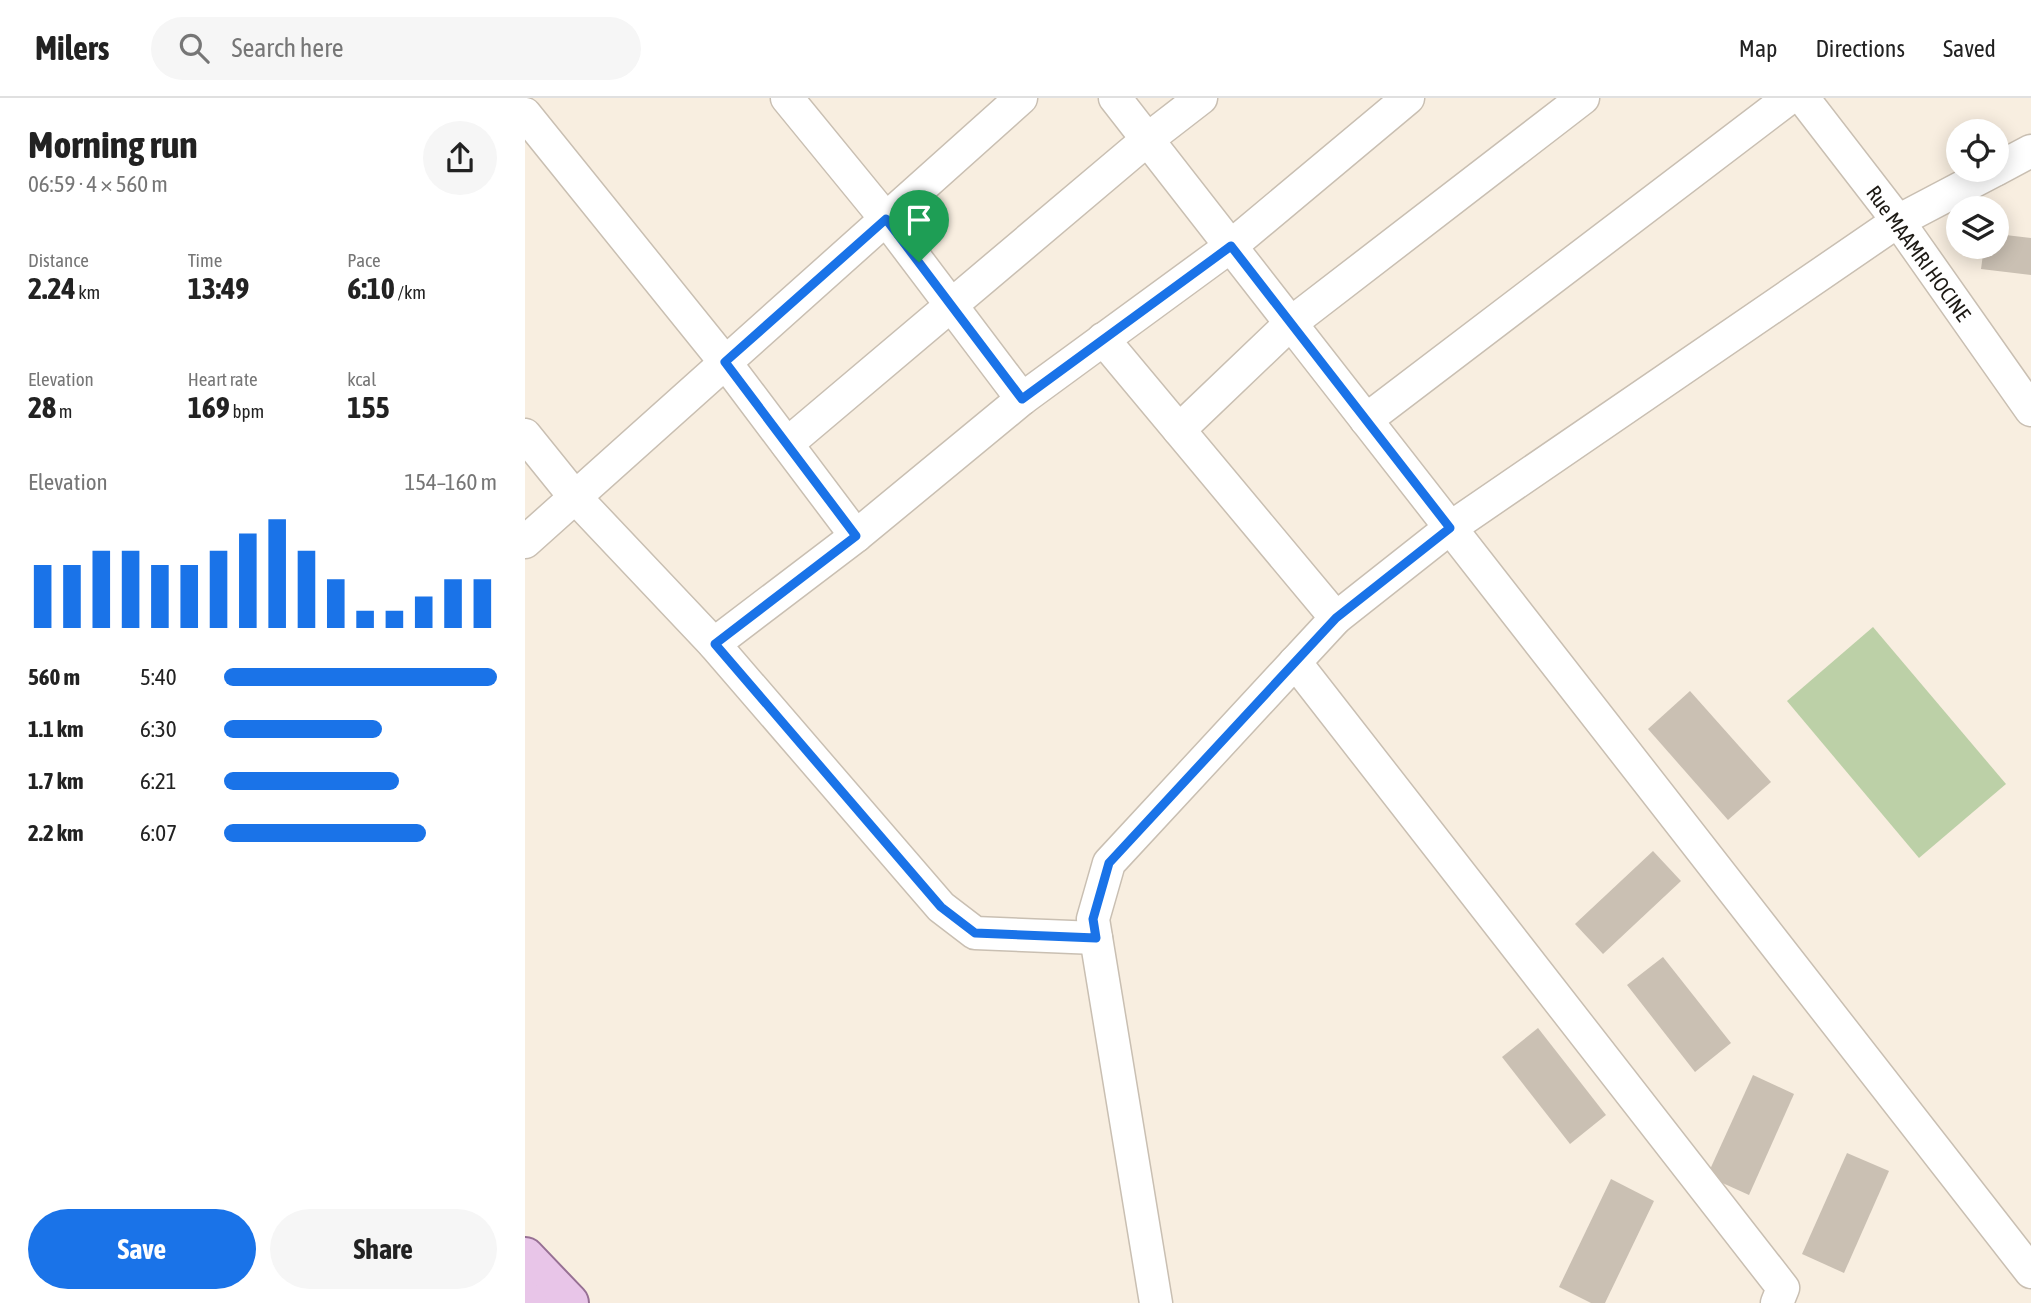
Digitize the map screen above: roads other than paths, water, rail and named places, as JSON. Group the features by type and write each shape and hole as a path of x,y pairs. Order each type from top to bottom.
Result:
{"main road":[{"path":"525,1257 569,1303"}],"street":[{"path":"525,106 536,98"},
{"path":"787,98 886,219 1022,399"},
{"path":"525,542 1021,98"},
{"path":"1115,98 2031,1272"},
{"path":"787,444 1201,98"},
{"path":"715,644 856,536 1022,399 1231,246 1408,98"},
{"path":"1179,430 1291,323 1583,98"},
{"path":"1366,420 1789,98"},
{"name":"Rue MAAMRI HOCINE","path":"1803,98 1898,221 2031,410"},
{"path":"525,114 725,362 856,536"},
{"path":"2009,162 2031,151"},
{"path":"1156,1303 1093,919 1109,863 1336,618 1450,528 1898,221 1972,182"},
{"path":"1103,340 1336,618"},
{"path":"525,435 575,497 715,644 941,907 975,933 1096,938"},
{"path":"1295,662 1783,1288 1777,1303"}]}
